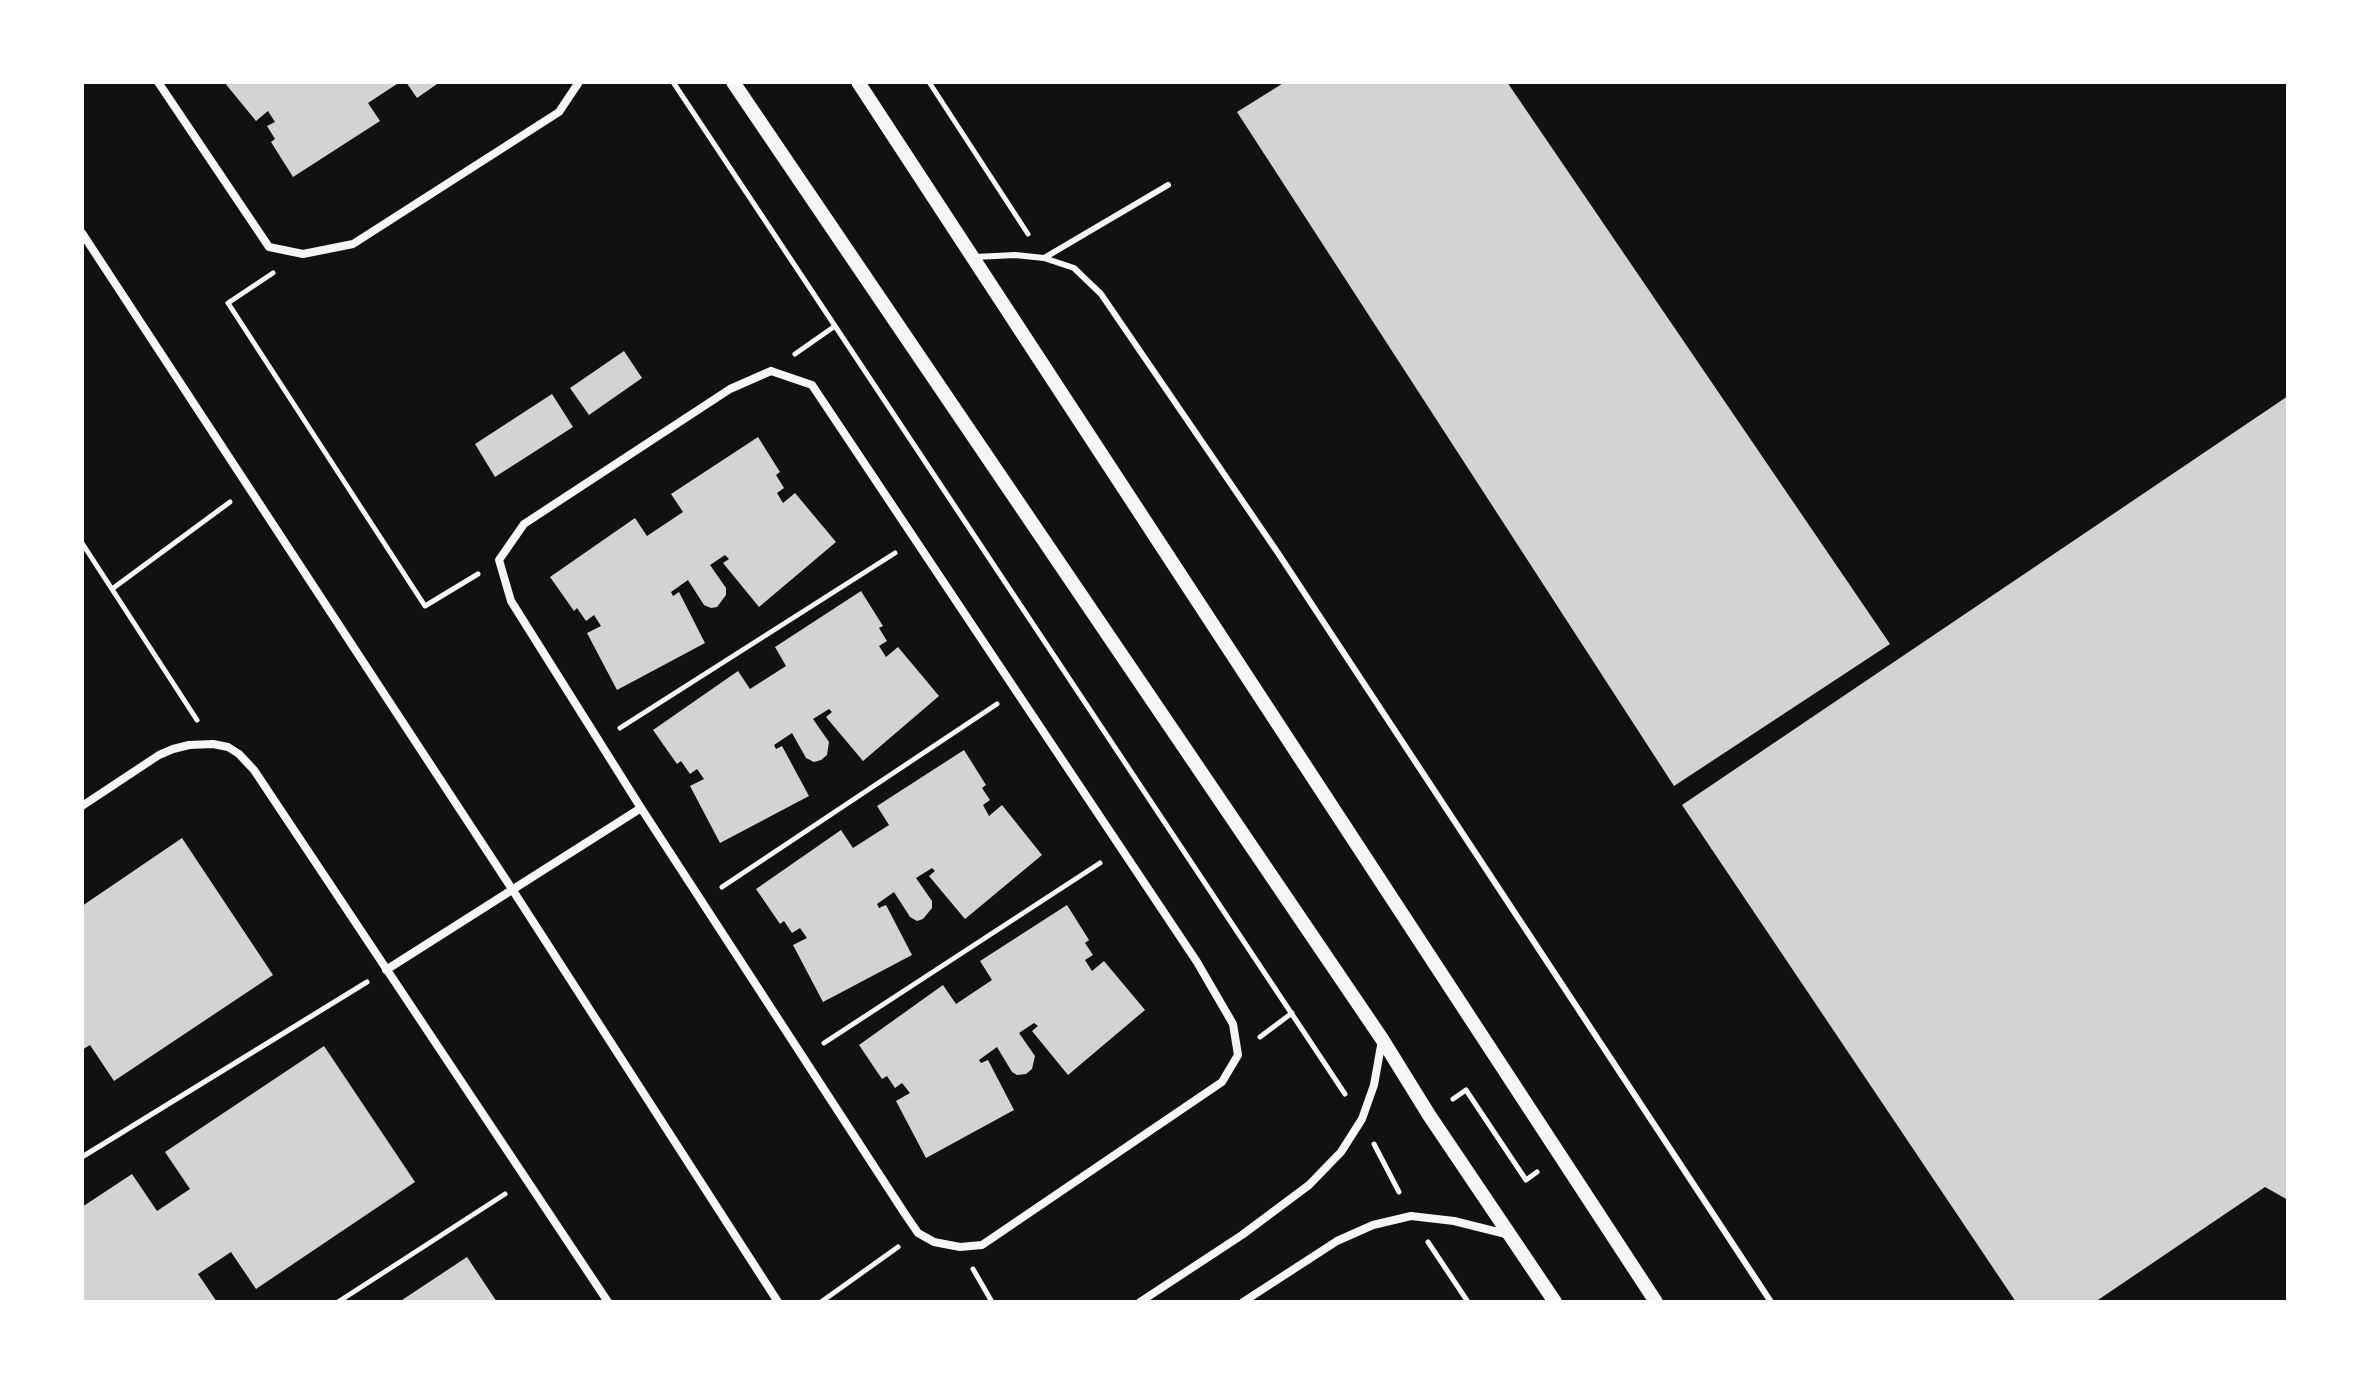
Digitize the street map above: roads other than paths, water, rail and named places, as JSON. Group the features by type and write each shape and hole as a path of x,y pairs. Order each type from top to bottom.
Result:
{"street":[{"path":"158,82 269,247 303,254 353,244 559,112 579,82"},
{"path":"733,82 1382,1039 1429,1115 1555,1302"},
{"path":"858,82 1656,1302"},
{"path":"82,233 512,889 778,1302"},
{"path":"771,371 812,385 1197,962 1233,1024 1238,1055 1222,1082 982,1245 960,1247 934,1242 918,1233 641,808 511,601 499,560 524,524 730,389 771,371"},
{"path":"82,806 159,755 189,745 213,744 228,747 239,754 254,770 608,1302"},
{"path":"386,970 641,808"},
{"path":"1140,1302 1242,1235 1309,1185 1341,1152 1362,1119 1374,1085 1382,1039"},
{"path":"1243,1302 1337,1241 1373,1225 1411,1216 1454,1221 1510,1235"}],"lane":[{"path":"1044,258 1168,185"},
{"path":"972,257 1015,255 1044,258 1074,268 1101,294 1480,857 1771,1302"}]}
